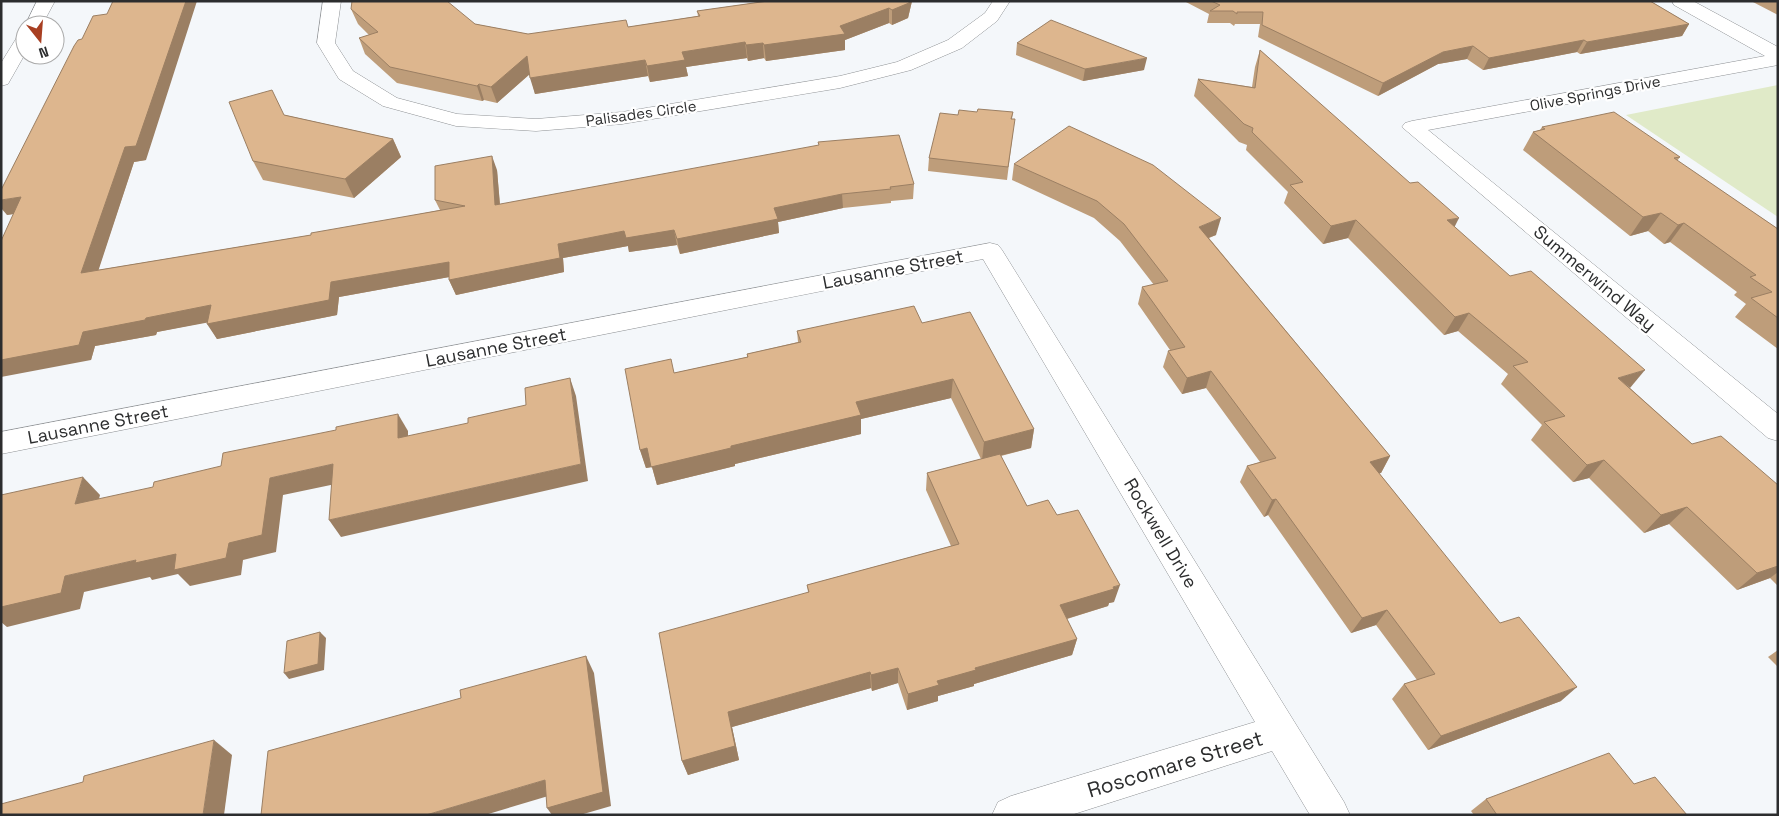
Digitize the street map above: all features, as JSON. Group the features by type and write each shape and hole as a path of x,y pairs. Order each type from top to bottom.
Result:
{"street":[{"path":"38,15 46,1"},
{"name":"Palisades Circle","path":"332,1 326,43 346,75 390,102 456,120 536,125 622,118 840,82 904,66 955,44 991,17 1002,1"},
{"path":"1680,1 1778,55"},
{"path":"1,80 15,56"},
{"name":"Olive Springs Drive","path":"1412,127 1778,59"},
{"name":"Summerwind Way","path":"1412,127 1778,430"},
{"name":"Lausanne Street","path":"1,443 990,250"},
{"name":"Rockwell Drive","path":"990,250 1331,815"},
{"name":"Roscomare Street","path":"1011,815 1280,731"}],"green space":[{"path":"1778,85 1778,217 1626,115"}],"building":[{"path":"113,1 186,1 136,146 125,147 81,273 311,235 311,233 465,206 435,200 435,166 492,156 495,205 819,145 818,142 899,135 914,184 890,187 891,189 842,194 774,208 778,219 677,239 674,230 626,238 624,231 558,244 560,258 449,280 449,262 331,282 329,300 207,324 211,305 83,332 79,345 1,360 1,241 21,197 1,200 1,190 74,46 78,40 82,39 93,16 107,14"},
{"path":"352,1 447,1 475,24 528,34 626,20 628,27 700,16 697,11 768,1 909,1 909,3 892,10 889,8 840,26 845,34 764,45 763,43 746,45 745,42 682,52 685,60 647,66 645,60 530,78 527,56 491,87 479,84 477,86 390,67 359,38 378,32 351,9"},
{"path":"1211,1 1650,1 1689,24 1587,42 1584,40 1489,58 1473,46 1443,52 1383,83 1262,25 1263,12 1237,12 1237,14 1233,11 1210,11 1220,5"},
{"path":"1051,20 1147,58 1085,69 1017,43"},
{"path":"1260,50 1410,183 1418,182 1459,218 1447,220 1510,276 1531,271 1645,370 1618,378 1692,444 1721,436 1778,485 1778,566 1757,573 1687,507 1661,515 1604,460 1587,465 1544,422 1565,416 1513,366 1528,362 1469,313 1455,317 1356,220 1331,226 1290,185 1303,182 1252,132 1253,128 1244,124 1198,79 1255,88"},
{"path":"272,90 284,115 393,139 345,179 253,161 229,102"},
{"path":"978,109 1013,112 1011,119 1015,119 1008,167 929,158 940,113 958,115 959,110 977,112"},
{"path":"1614,112 1680,157 1674,158 1778,229 1778,318 1751,298 1772,292 1750,277 1756,275 1684,223 1678,225 1661,213 1643,217 1533,132 1545,129 1542,127"},
{"path":"1069,126 1153,165 1221,218 1199,227 1390,456 1370,462 1500,623 1519,617 1577,687 1441,736 1404,684 1435,674 1387,610 1362,618 1276,499 1272,500 1247,466 1276,458 1211,371 1187,378 1168,351 1185,347 1142,287 1168,281 1124,224 1097,201 1014,164"},
{"path":"914,306 922,323 970,312 1034,429 984,442 953,379 856,402 861,415 651,467 647,448 640,450 625,369 671,359 674,373 748,357 747,354 801,342 797,331"},
{"path":"570,378 581,464 329,520 333,464 270,478 262,535 229,543 226,558 174,570 176,554 135,563 136,560 65,576 61,593 1,607 1,495 83,477 75,504 153,487 154,482 221,466 223,453 336,430 336,427 398,414 398,438 468,423 468,418 526,405 525,388"},
{"path":"1000,454 1027,506 1048,500 1057,515 1078,510 1120,585 1113,587 1114,589 1060,605 1077,639 975,668 976,670 937,681 939,685 908,694 898,668 871,675 870,672 728,712 735,746 682,761 659,633 809,592 807,585 959,544 927,473"},
{"path":"320,632 318,664 284,673 287,641"},
{"path":"586,656 603,792 547,808 545,780 426,815 261,815 268,751 461,698 460,690"},
{"path":"214,740 203,815 1,815 1,804 83,782 84,776"},
{"path":"1609,753 1634,784 1655,777 1687,815 1497,815 1486,799"}]}
